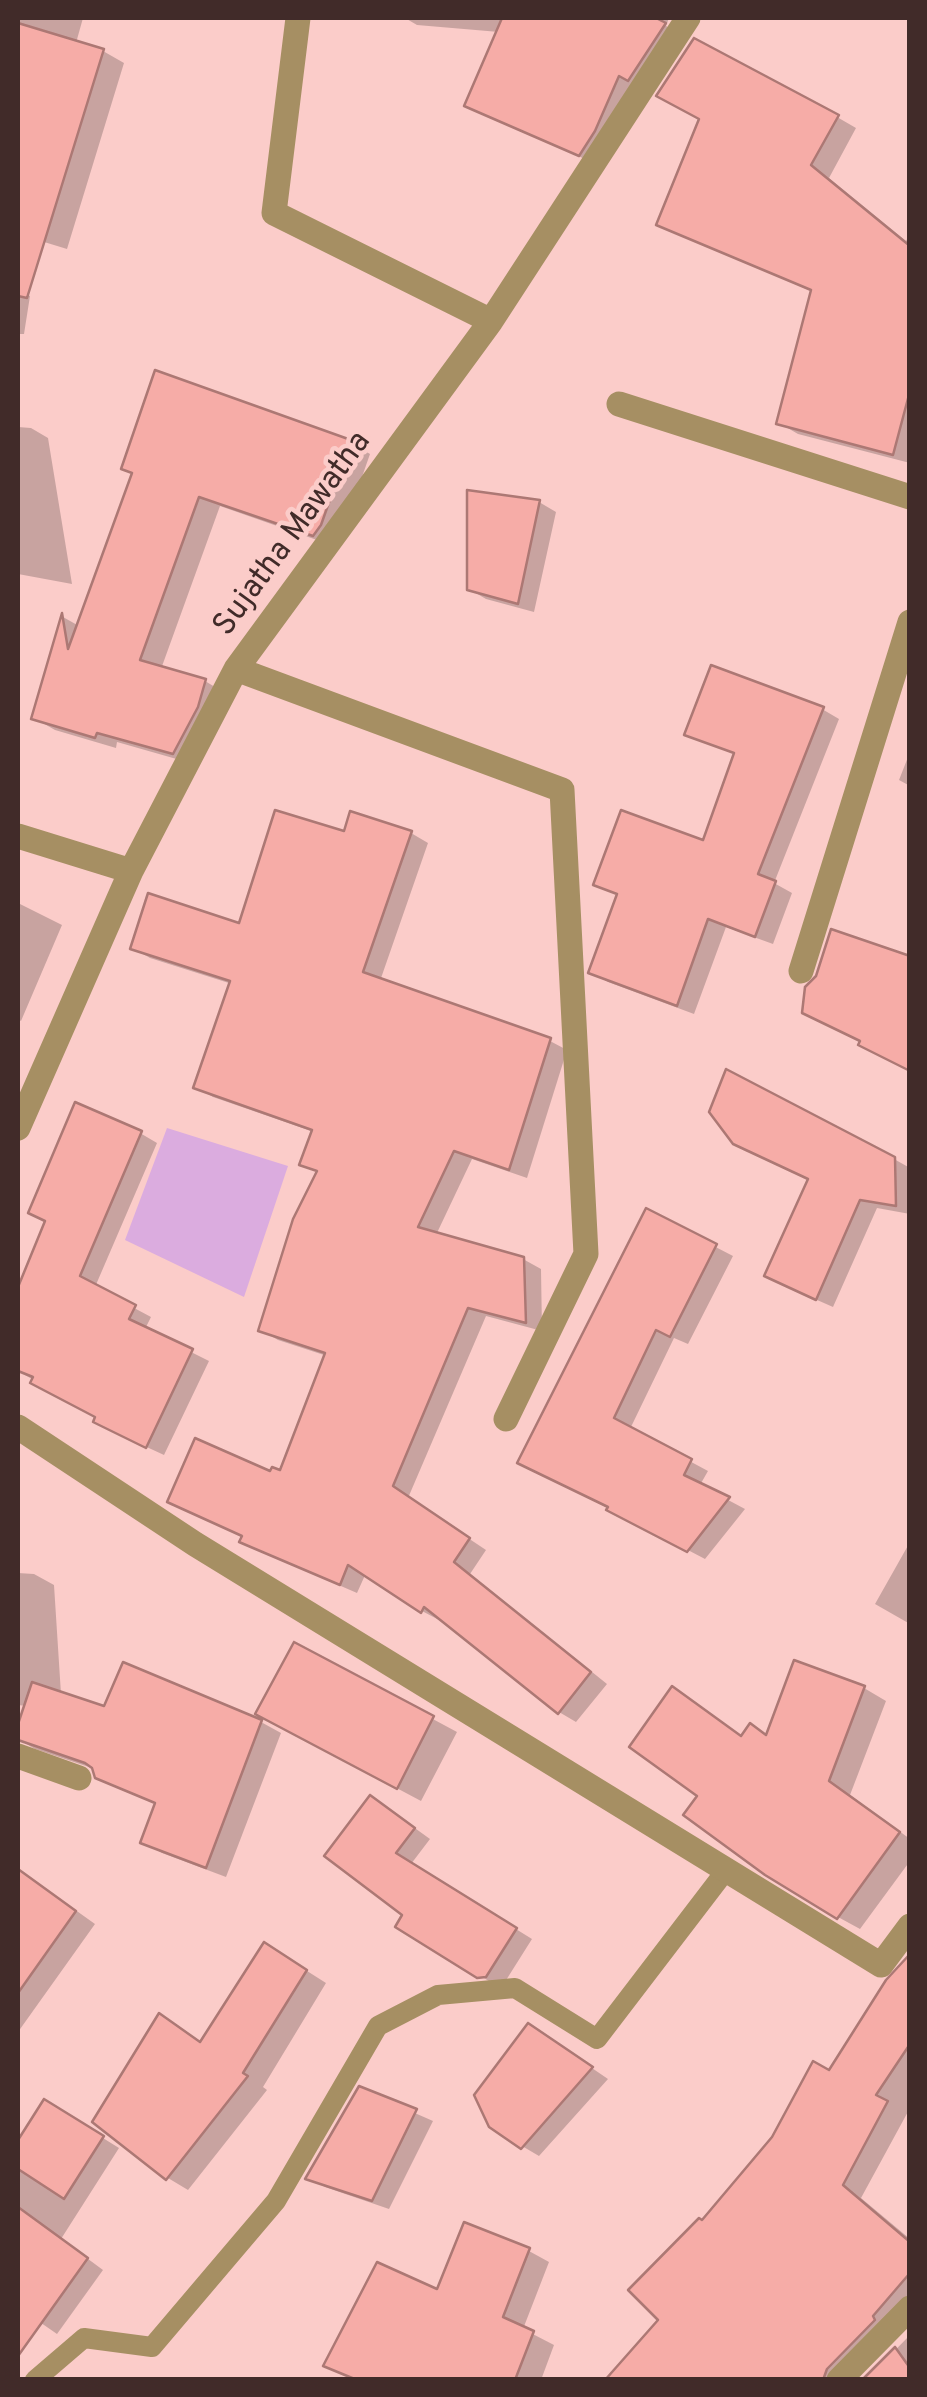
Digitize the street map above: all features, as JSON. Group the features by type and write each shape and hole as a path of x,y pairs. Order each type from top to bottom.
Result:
{"street":[{"path":"298,18 274,213 490,321"},
{"name":"Sujatha Mawatha","path":"18,1128 131,871 236,669 490,321 688,18"},
{"path":"618,404 910,497"},
{"path":"801,972 910,622"},
{"path":"236,669 562,790 586,1254 506,1419"},
{"path":"18,836 131,871"},
{"path":"18,1427 194,1544 882,1965 910,1926"},
{"path":"18,1756 79,1778"},
{"path":"839,2380 910,2308"}],"lane":[{"path":"35,2380 84,2338 152,2347 276,2201 378,2026 438,1994 515,1988 597,2039 727,1869"}],"shaded area":[{"path":"167,1128 288,1166 244,1297 125,1240"}],"building":[{"path":"502,18 656,18 666,23 628,81 619,76 595,131 579,156 464,106"},
{"path":"18,23 104,49 27,298 18,296"},
{"path":"694,38 839,115 811,165 910,246 910,391 893,455 776,424 811,290 656,225 699,119 656,96"},
{"path":"155,370 351,440 321,525 313,536 199,497 140,660 206,679 198,707 173,754 97,733 95,738 31,719 62,613 68,649 132,473 121,469"},
{"path":"467,490 540,500 518,604 467,590"},
{"path":"711,665 824,707 758,874 776,881 755,937 708,919 677,1006 588,973 617,894 593,885 621,810 703,840 734,753 684,735"},
{"path":"275,810 344,831 350,811 412,831 363,972 551,1038 509,1170 454,1151 418,1227 524,1257 526,1323 468,1308 393,1486 470,1538 454,1562 591,1672 558,1714 424,1607 421,1613 348,1565 340,1585 239,1542 242,1536 167,1502 195,1438 270,1471 272,1467 280,1470 325,1353 258,1331 293,1219 317,1171 299,1165 312,1130 193,1088 230,981 130,949 148,893 239,923"},
{"path":"831,929 910,956 910,1071 802,1013 805,987 816,976"},
{"path":"726,1069 895,1157 896,1206 860,1200 816,1300 764,1276 808,1179 733,1144 709,1112"},
{"path":"75,1102 142,1131 80,1276 136,1305 129,1319 193,1349 146,1448 93,1422 95,1417 30,1383 33,1377 18,1371 18,1287 45,1221 28,1213"},
{"path":"646,1208 717,1244 670,1337 656,1330 614,1418 692,1459 684,1475 730,1497 687,1552 606,1510 608,1507 517,1463"},
{"path":"294,1642 434,1716 397,1789 255,1714"},
{"path":"794,1660 865,1686 829,1781 900,1832 837,1919 765,1875 683,1815 697,1796 629,1747 672,1686 741,1736 750,1723 766,1735"},
{"path":"123,1662 262,1720 206,1868 140,1843 155,1803 95,1778 92,1768 85,1763 18,1740 18,1724 32,1682 104,1706"},
{"path":"370,1795 415,1828 396,1853 517,1928 486,1977 477,1978 395,1927 402,1915 324,1856"},
{"path":"18,1869 76,1911 18,1993"},
{"path":"264,1942 307,1970 243,2073 248,2076 166,2180 92,2122 159,2013 200,2042"},
{"path":"910,1954 910,2044 876,2095 888,2101 843,2185 910,2242 910,2273 873,2316 875,2320 827,2369 823,2380 605,2380 658,2320 628,2290 699,2218 702,2220 772,2137 813,2061 829,2070 886,1980"},
{"path":"528,2023 593,2067 521,2149 489,2127 474,2095"},
{"path":"359,2086 417,2109 372,2201 305,2179"},
{"path":"44,2099 104,2136 64,2199 18,2169 18,2140"},
{"path":"18,2207 88,2258 18,2356"},
{"path":"464,2222 530,2248 503,2317 534,2331 515,2380 357,2380 323,2366 377,2262 437,2289"},
{"path":"895,2347 910,2368 910,2380 862,2380"}]}
